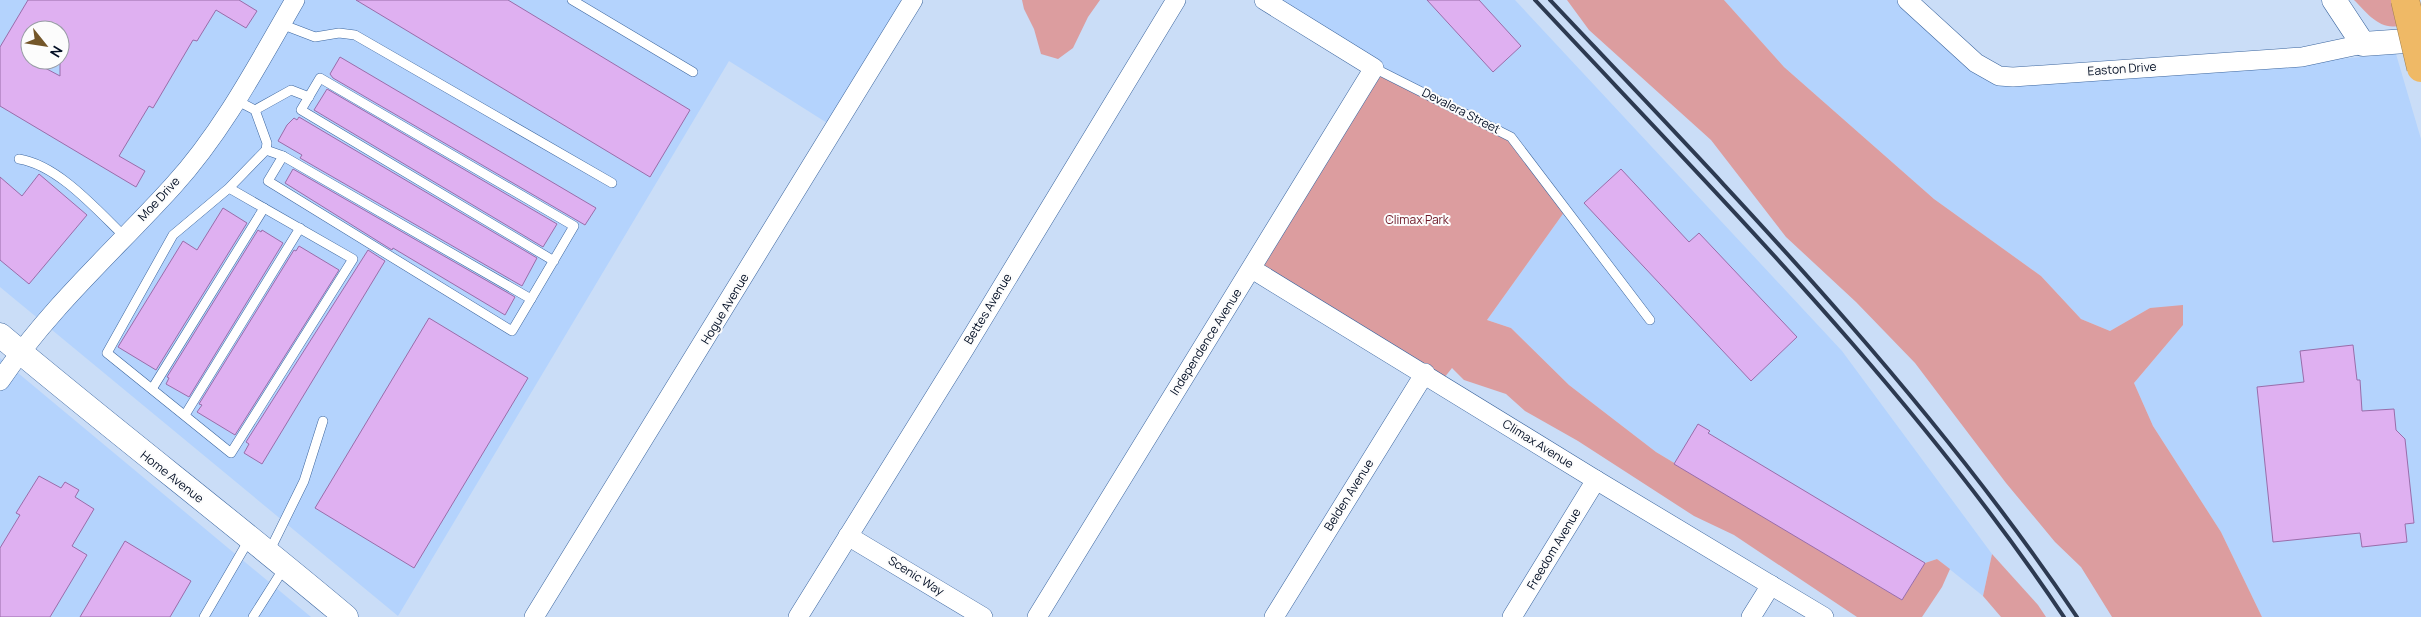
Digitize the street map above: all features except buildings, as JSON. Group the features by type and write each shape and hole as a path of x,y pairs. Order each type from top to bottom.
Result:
{"highway":[{"path":"2405,0 2421,68"}],"street":[{"name":"Moe Drive","path":"0,381 20,351 60,303 173,186 207,145 295,0"},
{"name":"Hogue Avenue","path":"534,617 913,0"},
{"name":"Bettes Avenue","path":"798,617 1176,0"},
{"name":"Devalera Street","path":"1264,0 1374,68"},
{"path":"2334,0 2364,44 2421,40"},
{"name":"Easton Drive","path":"1918,4 1986,70 1999,76 2013,77 2302,57 2364,44"},
{"name":"Independence Avenue","path":"1037,617 1374,68"},
{"name":"Climax Avenue","path":"1252,268 1596,480 1824,617"},
{"name":"Home Avenue","path":"0,334 149,459 277,559 346,617"},
{"name":"Belden Avenue","path":"1274,617 1425,373"},
{"name":"Freedom Avenue","path":"1512,617 1596,480"},
{"name":"Scenic Way","path":"848,536 983,617"},
{"path":"1751,617 1771,585"}],"lane":[{"path":"572,0 693,72"},
{"path":"281,24 315,37 339,33 355,35 612,183"},
{"name":"Devalera Street","path":"1374,68 1511,137 1650,320"},
{"path":"283,156 268,181 512,331 554,261 574,226 320,78 301,110 554,261"},
{"path":"255,110 291,90 309,97"},
{"path":"229,188 353,259 231,453 107,353 173,235 229,188 266,150 267,143 255,110 236,100"},
{"path":"266,150 283,156 531,299"},
{"path":"19,159 37,164 51,173 84,199 124,236"},
{"path":"152,389 264,208"},
{"path":"185,415 300,228"},
{"path":"253,617 277,559 323,421"},
{"path":"204,617 250,538"}],"shaded area":[{"path":"0,0 913,0 835,128 729,61 398,616 0,287"},
{"path":"1264,0 1515,0 1842,351 1992,554 1983,596 1937,559 1925,563 1902,600 1656,452 1569,385 1511,328 1487,320 1565,211 1374,68"},
{"path":"1724,0 1907,0 1987,70 2167,74 2396,54 2421,139 2421,617 2262,617 2221,532 2153,426 2134,383 2183,325 2150,308 2110,331 2081,319 2041,276 1934,199 1784,67"},
{"path":"0,358 311,617 0,617"}],"green space":[{"path":"1022,0 1100,0 1088,17 1073,48 1058,59 1041,54 1034,29 1024,9"},
{"path":"1567,0 1724,0 1784,67 1934,199 2041,276 2081,319 2110,331 2150,308 2183,305 2183,325 2134,383 2153,426 2221,532 2262,617 2112,617 2081,567 2055,542 2006,483 1915,363 1856,302 1786,237 1711,140 1589,30"},
{"path":"2354,0 2394,0 2401,25 2387,26 2381,24"},
{"name":"Climax Park","path":"1374,68 1511,137 1565,211 1487,320 1511,328 1569,385 1656,452 1902,600 1925,563 1937,559 1950,569 1942,587 1922,617 1857,617 1734,535 1694,516 1578,441 1525,411 1506,394 1464,380 1452,368 1440,383 1252,269"},
{"path":"1992,554 2038,605 2046,617 2001,617 1983,596"}],"railway":[{"path":"1535,0 1744,223 1879,375 1944,453 2006,534 2064,617"},
{"path":"1550,0 1759,222 1893,375 1957,453 2019,534 2077,617"}]}
